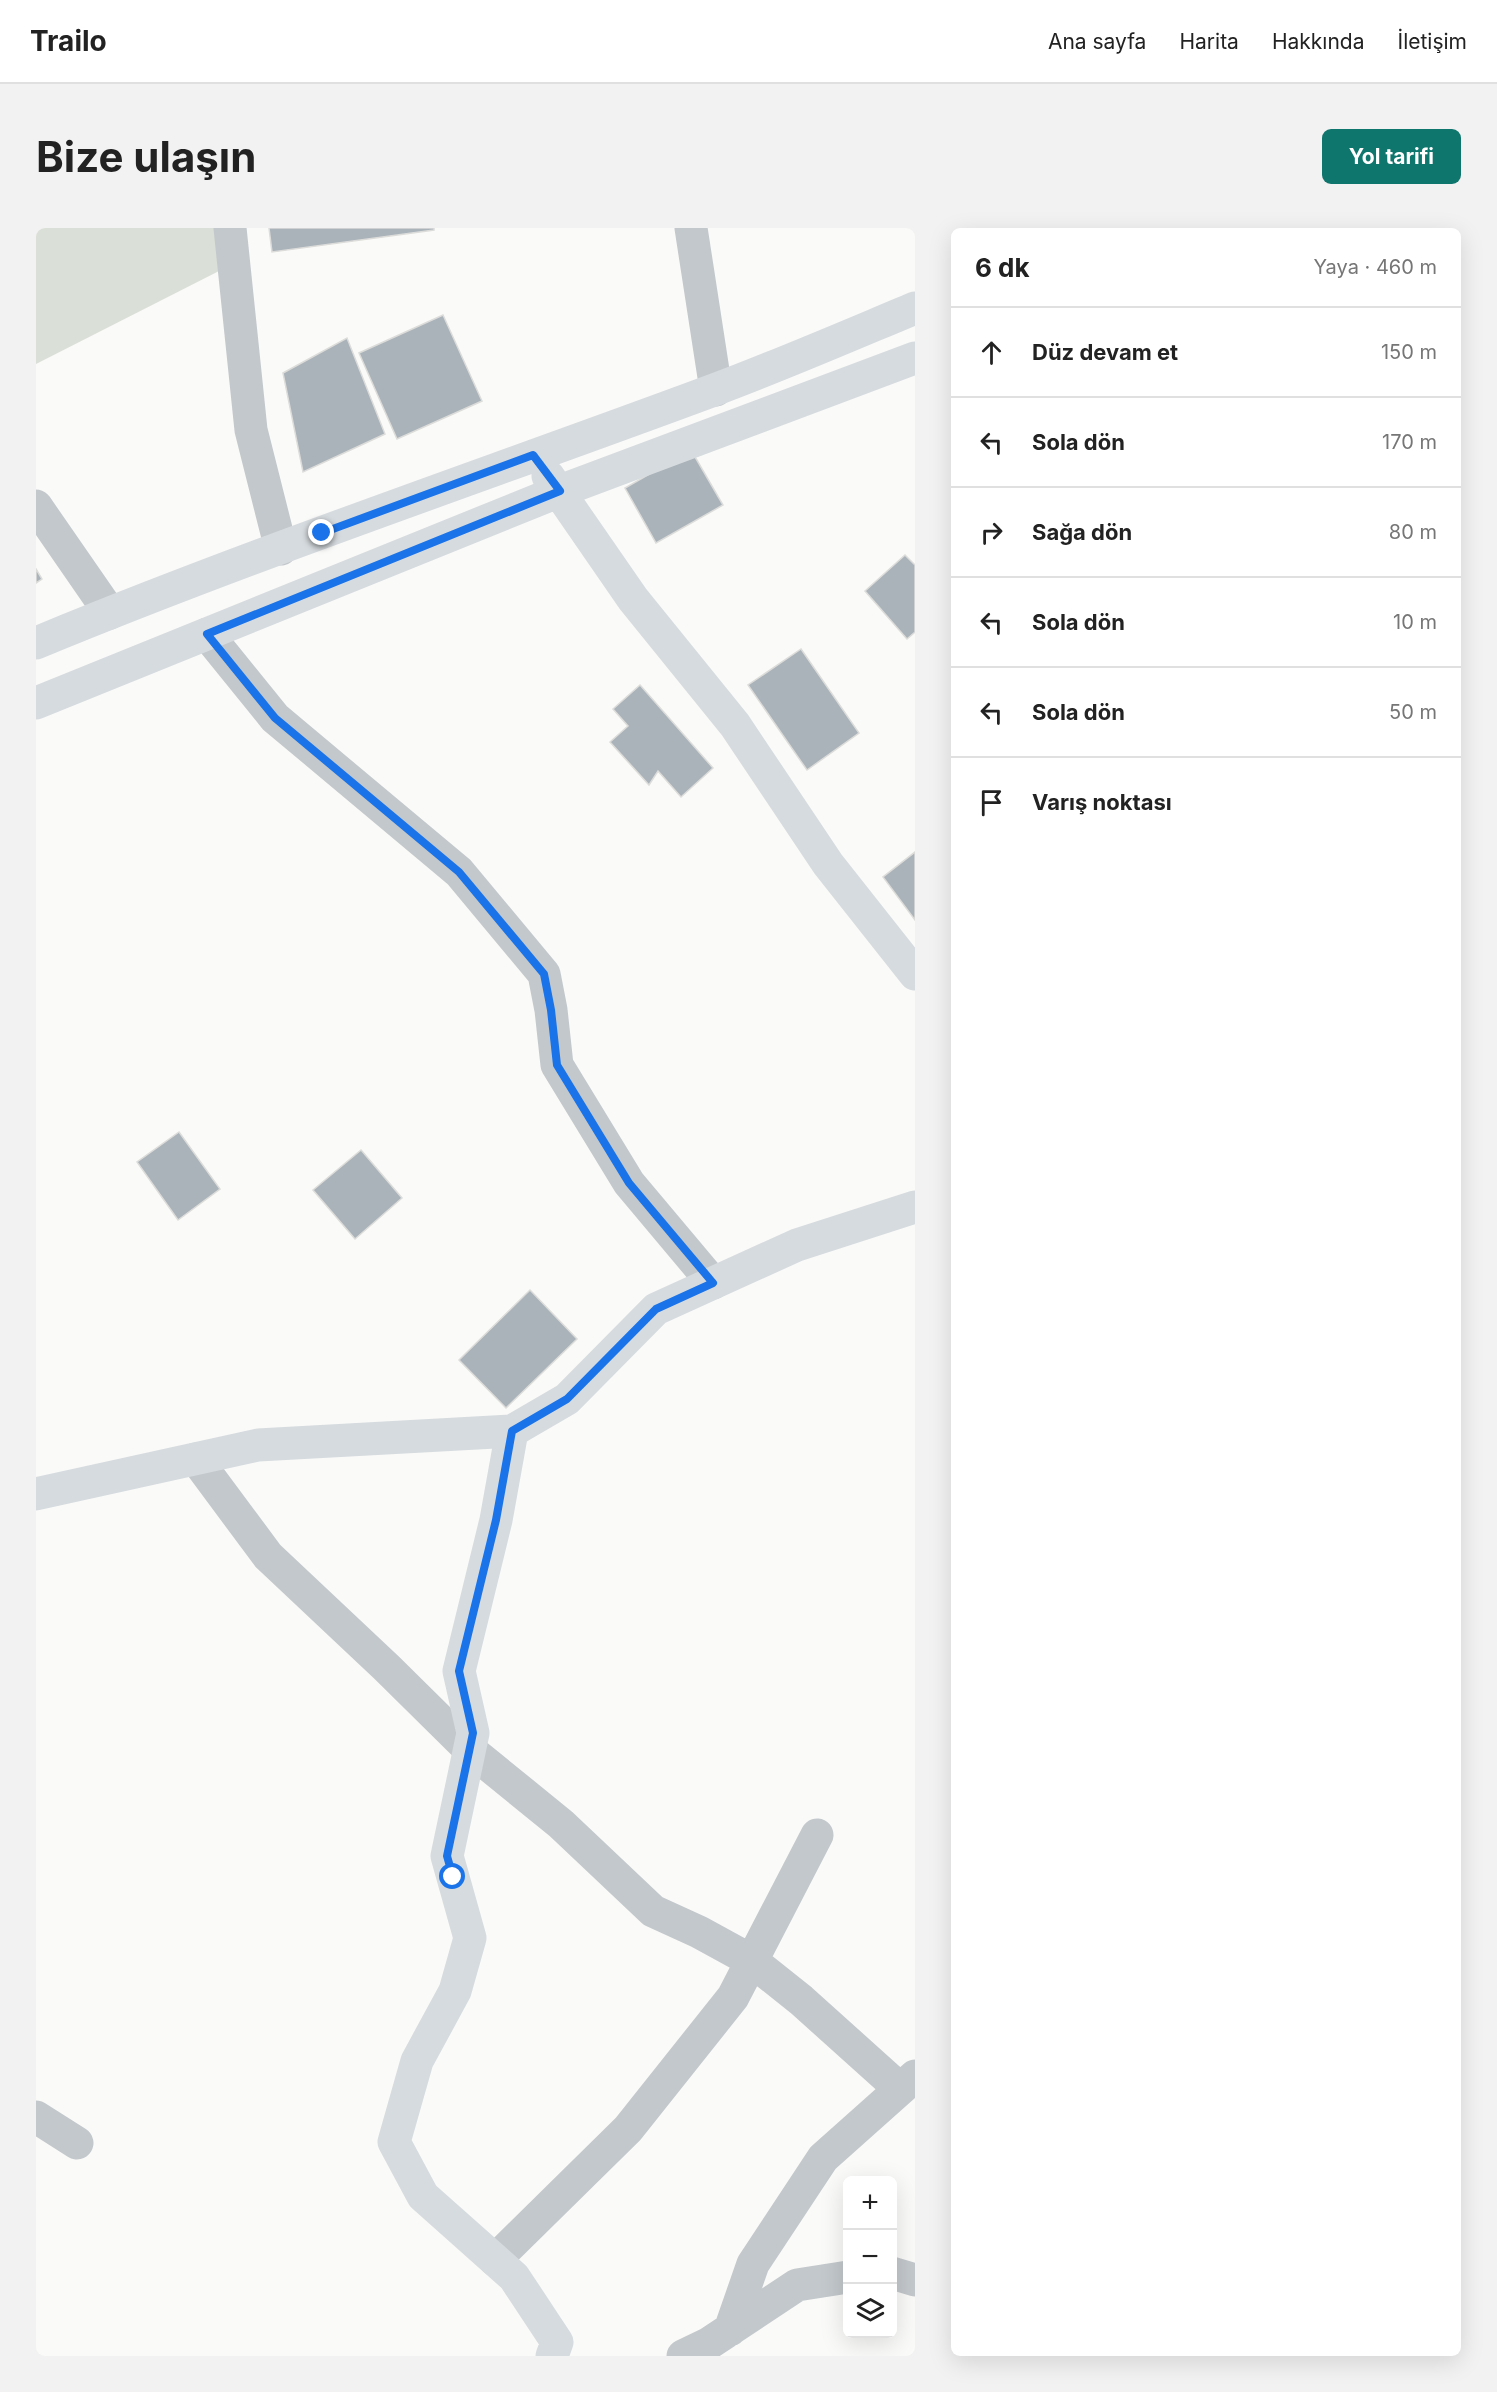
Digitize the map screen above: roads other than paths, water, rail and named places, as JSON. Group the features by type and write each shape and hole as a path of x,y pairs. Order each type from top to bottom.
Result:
{"street":[{"path":"230,228 251,430 280,549"},
{"path":"691,228 716,390"},
{"path":"36,643 280,549 716,390 915,308"},
{"path":"36,703 560,491 915,358"},
{"path":"533,455 633,599 735,725 828,864 915,974"},
{"path":"36,506 110,613"},
{"path":"207,634 275,718 459,872 544,974 551,1010 557,1065 629,1183 713,1283"},
{"path":"36,1494 258,1445 512,1431 567,1399 656,1309 797,1245 915,1207"},
{"path":"512,1431 496,1520 459,1671 473,1733 447,1856 470,1938 455,1991 417,2061 394,2142 423,2196 514,2277 557,2342 552,2356"},
{"path":"196,1459 268,1556 470,1750 561,1824 653,1911 699,1932 752,1961 908,2082 822,2158 753,2264 730,2330"},
{"path":"495,2260 628,2129 733,1997 817,1835"},
{"path":"36,2117 77,2144"},
{"path":"897,2275 915,2280"},
{"path":"683,2356 730,2330 797,2285 843,2278"}]}
